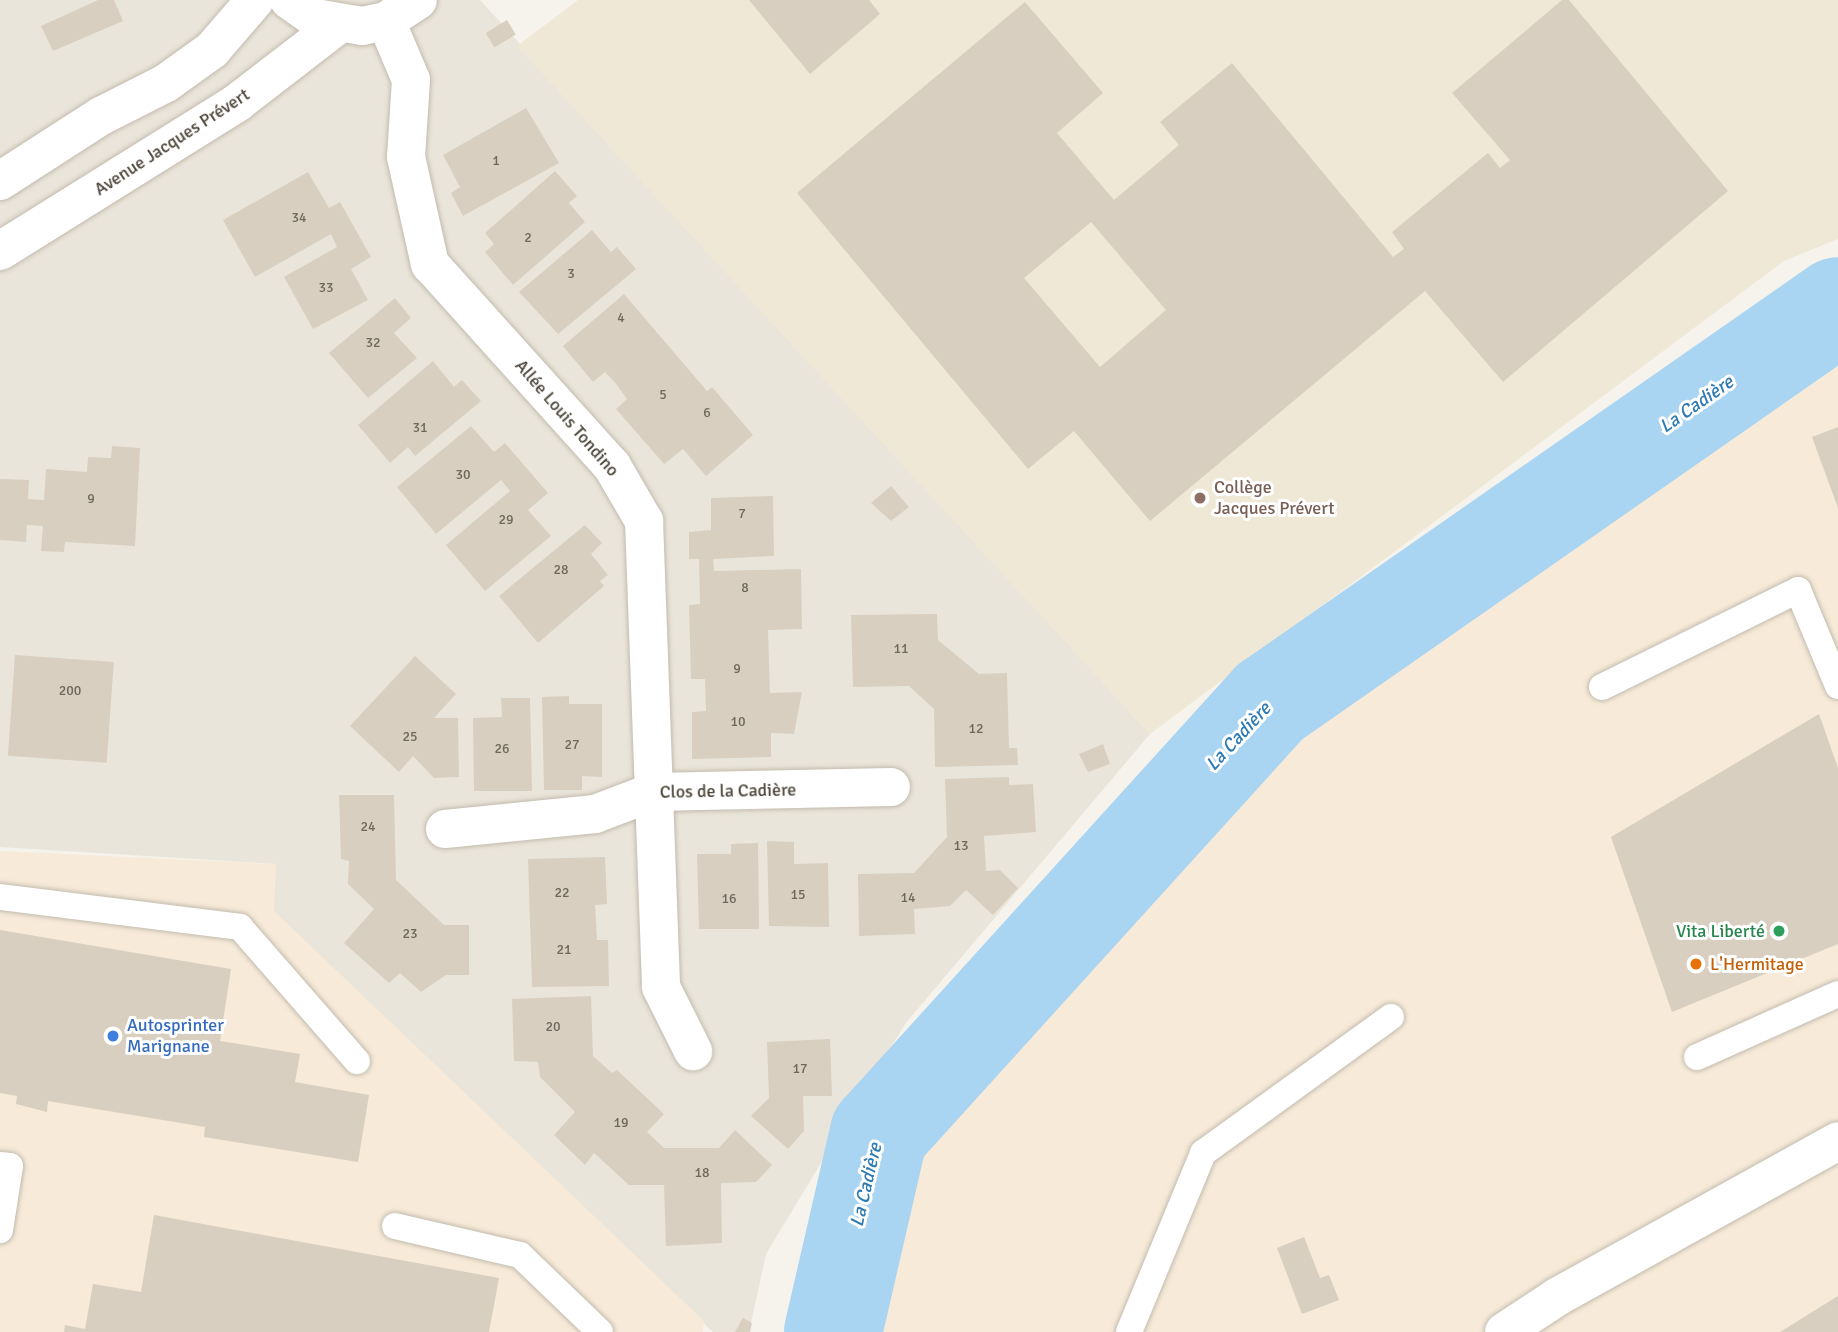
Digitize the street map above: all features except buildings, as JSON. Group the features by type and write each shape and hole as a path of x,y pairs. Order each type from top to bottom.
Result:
{"street":[{"path":"0,181 101,116 166,83 194,64 212,50 255,0"},
{"path":"289,0 315,18 338,25 386,21 418,0"},
{"name":"Allée Louis Tondino","path":"386,21 411,80 405,157 430,264 612,466 644,521 661,987 692,1051"},
{"name":"Avenue Jacques Prévert","path":"0,251 238,102 338,25"},
{"name":"Clos de la Cadière","path":"445,829 595,814 653,792 891,787"},
{"path":"1504,1332 1557,1297 1838,1141"}],"lane":[{"path":"1602,687 1798,590 1838,686"},
{"path":"0,897 240,927 357,1061"},
{"path":"1697,1057 1838,994"},
{"path":"1129,1332 1203,1153 1391,1017"},
{"path":"0,1165 10,1167 0,1230"},
{"path":"395,1227 520,1255 600,1332"}],"shaded area":[{"path":"0,0 480,0 1150,734 905,1024 766,1254 749,1332 713,1332 273,911 276,864 0,847"},
{"name":"Collège Jacques Prévert","path":"578,0 1838,0 1838,239 1784,261 1150,734 517,46"},
{"path":"1838,322 1838,1332 884,1332 910,1146 1293,716"},
{"path":"0,851 276,864 274,911 704,1321 703,1332 0,1332"}],"waterway":[{"name":"La Cadière","path":"833,1332 879,1133 1270,702 1838,306"}],"place":[{"name":"Collège Jacques Prévert","path":"1200,498"},
{"name":"Vita Liberté","path":"1779,931"},
{"name":"L'Hermitage","path":"1696,964"},
{"name":"Autosprinter Marignane","path":"113,1036"}]}
